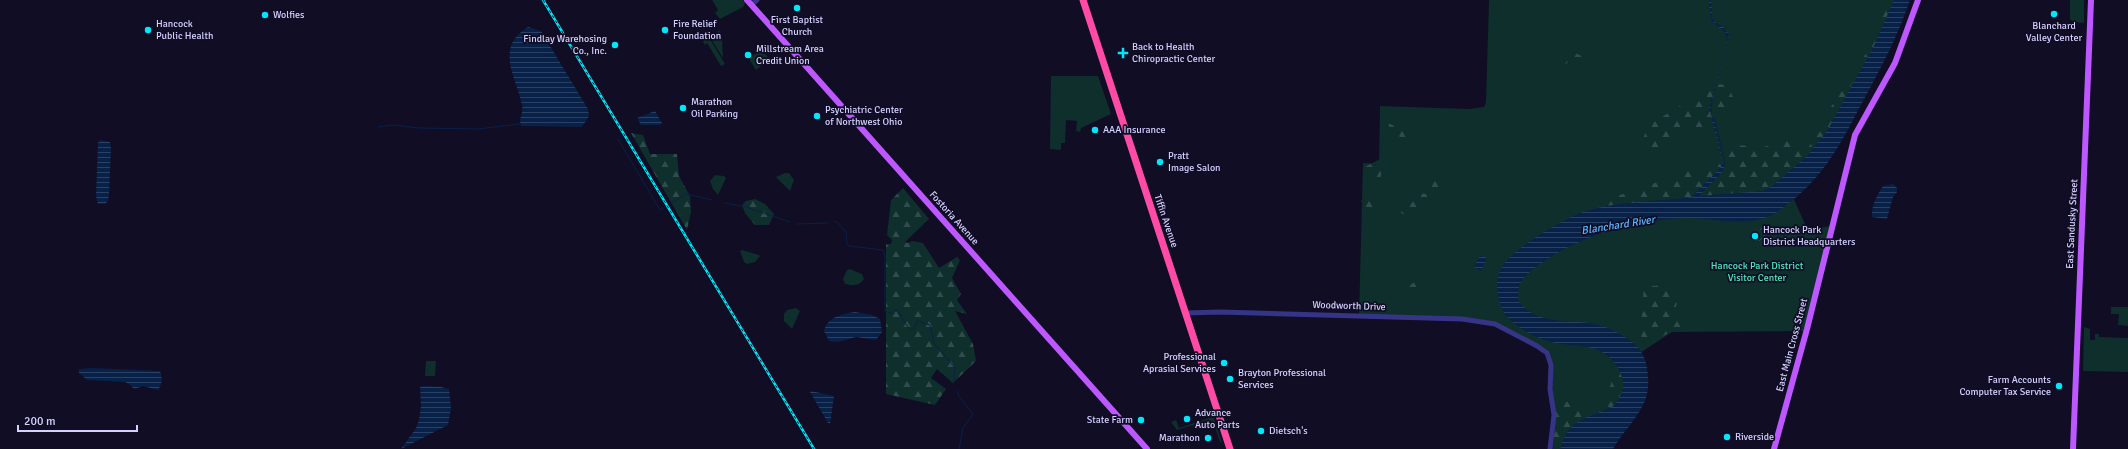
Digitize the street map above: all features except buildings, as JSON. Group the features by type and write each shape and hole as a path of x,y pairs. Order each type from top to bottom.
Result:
{"highway":[{"name":"Tiffin Avenue","path":"1083,0 1230,449"}],"main road":[{"name":"Fostoria Avenue","path":"747,0 1147,449"},
{"name":"East Main Cross Street","path":"1774,449 1809,322 1853,141 1859,125 1895,63 1918,0"},
{"name":"East Sandusky Street","path":"2073,449 2091,0"}],"street":[{"path":"751,5 757,0"},
{"name":"Woodworth Drive","path":"1186,312 1468,319 1489,322 1542,349 1550,359 1550,389 1554,415 1550,449"}],"green space":[{"path":"712,0 743,0 745,3 743,7 720,19 715,13 718,10"},
{"name":"Hancock Park District Visitor Center","path":"1489,0 1899,0 1844,123 1793,197 1805,224 1810,229 1831,226 1805,331 1672,332 1640,353 1627,406 1583,443 1553,407 1551,365 1545,351 1489,322 1359,316 1363,163 1379,164 1380,106 1469,109 1484,107 1486,102"},
{"path":"1886,0 1894,0 1874,46 1851,85 1833,125 1805,158 1768,190 1606,207 1600,202 1716,162 1720,164 1728,175 1727,157 1736,145 1764,147 1789,138 1803,155 1821,130 1827,113 1869,49 1879,26"},
{"path":"2070,0 2084,0 2084,23 2073,22 2070,19"},
{"path":"719,30 722,38 723,58 711,39"},
{"path":"704,39 710,39 725,64 721,66 707,43 705,45 703,42"},
{"path":"761,49 768,57 767,61 756,70 749,59"},
{"path":"1562,51 1572,52 1582,56 1581,69 1574,66 1574,61 1570,60 1566,64 1560,62 1559,57"},
{"path":"1051,76 1098,76 1111,114 1081,128 1080,132 1076,131 1077,121 1066,120 1065,143 1061,143 1061,150 1050,149"},
{"path":"1716,84 1727,85 1733,97 1731,111 1713,124 1670,136 1658,147 1647,154 1643,149 1644,136 1649,125"},
{"path":"1386,122 1405,131 1418,129 1418,133 1415,134 1409,143 1393,132"},
{"path":"631,133 643,135 650,154 677,154 679,176 690,196 691,212 687,230"},
{"path":"1380,159 1387,163 1386,166 1383,167 1379,183 1368,177 1365,167"},
{"path":"789,173 794,180 790,191 776,177"},
{"path":"715,175 724,176 726,178 718,195 713,189 710,181"},
{"path":"1427,179 1436,180 1443,183 1433,191 1420,183"},
{"path":"903,188 929,219 905,242 908,243 912,241 923,243 939,268 957,257 960,260 952,278 961,294 957,300 967,314 955,311 973,344 976,361 953,383 937,369 931,378 946,389 935,405 886,394 886,244 891,244 892,240 887,235 891,200"},
{"path":"1368,190 1377,194 1373,209 1365,209 1361,201"},
{"path":"1416,193 1427,194 1433,198 1429,204 1413,196"},
{"path":"755,199 765,204 774,214 769,225 755,225 745,213 742,205 746,201"},
{"path":"1413,201 1424,209 1419,211 1420,216 1416,220 1401,213 1397,215 1400,207"},
{"path":"1760,228 1768,229 1769,243 1764,241 1759,242"},
{"path":"742,250 760,256 755,262 747,264 744,262 740,251"},
{"path":"850,269 862,274 864,279 860,283 853,285 845,284 843,279 847,270"},
{"path":"1421,277 1423,278 1418,297 1411,300 1401,290 1404,285 1412,284"},
{"path":"1644,284 1654,286 1668,284 1670,296 1677,303 1674,313 1690,324 1684,330 1671,331 1642,350 1641,326"},
{"path":"2111,307 2128,307 2128,326 2118,325 2119,314 2111,314"},
{"path":"796,308 800,311 792,329 784,321 784,314 787,310"},
{"path":"2084,327 2090,329 2090,340 2095,340 2095,334 2099,334 2099,337 2128,338 2128,372 2083,371"},
{"path":"426,361 436,361 435,376 425,376"},
{"path":"1616,364 1622,375 1623,385 1615,406 1581,420 1569,431 1560,449 1553,449 1557,397 1584,409 1596,409 1603,406 1611,401 1610,387"},
{"path":"1209,409 1211,409 1222,443 1220,442 1214,424 1209,420 1177,430 1171,422 1176,420 1179,428 1212,417"}],"water":[{"path":"1709,0 1711,0 1713,21 1723,27 1729,35 1710,113 1709,109 1728,38 1725,32 1711,21"},
{"name":"Blanchard River","path":"1894,0 1910,0 1895,39 1883,64 1834,154 1826,166 1806,188 1781,209 1762,219 1751,221 1740,222 1686,218 1667,219 1630,225 1593,236 1559,252 1527,274 1521,283 1518,295 1519,302 1526,309 1542,318 1589,323 1610,329 1632,342 1641,351 1646,363 1648,385 1645,401 1638,414 1613,449 1560,449 1564,438 1575,424 1589,416 1615,405 1623,389 1622,376 1612,360 1598,350 1547,341 1514,324 1506,316 1500,304 1497,286 1499,273 1510,257 1521,248 1543,232 1573,216 1602,207 1618,204 1696,197 1693,196 1721,167 1723,163 1711,115 1714,121 1724,166 1723,171 1699,196 1763,191 1771,187 1807,156 1827,131 1874,46"},
{"path":"528,27 541,31 588,109 589,116 582,127 521,126 520,120 522,105 512,73 510,53 512,44 518,35"},
{"path":"655,111 662,123 660,125 641,125 637,118"},
{"path":"100,140 110,142 111,148 109,194 108,201 105,204 98,204 96,196 98,143"},
{"path":"1893,184 1897,188 1897,192 1893,197 1887,219 1872,217 1873,205 1881,189 1883,186"},
{"path":"1480,255 1487,258 1481,271 1474,267"},
{"path":"855,312 872,315 880,319 882,332 876,340 856,337 838,342 829,341 824,331 828,322 840,315"},
{"path":"92,368 160,371 162,379 158,390 143,386 134,389 125,382 87,380 79,373 79,369"},
{"path":"424,386 449,389 451,408 448,425 401,449 416,428 419,420 421,406 420,387"},
{"path":"810,392 834,396 830,424"}],"waterway":[{"path":"1711,17 1714,23"},
{"path":"1724,30 1728,40"},
{"path":"1712,99 1711,114 1715,120 1725,163 1724,165"},
{"path":"378,127 393,125 419,128 478,129 520,124"},
{"path":"618,139 660,210 664,208"},
{"path":"670,204 686,194 712,200"},
{"path":"725,203 746,207 790,222"},
{"path":"834,222 837,222 846,232 847,244 849,246 883,250 885,256 885,311 892,314 896,309 911,330 914,329 917,321 930,325 934,343 955,368 954,380"},
{"path":"797,224 827,223"},
{"path":"958,391 958,395 973,414 963,428 959,449"}],"railway":[{"path":"543,0 814,449"}],"place":[{"name":"First Baptist Church","path":"797,8"},
{"name":"Blanchard Valley Center","path":"2054,14"},
{"name":"Wolfies","path":"265,15"},
{"name":"Hancock Public Health","path":"148,30"},
{"name":"Fire Relief Foundation","path":"665,30"},
{"name":"Findlay Warehosing Co., Inc.","path":"615,45"},
{"name":"Back to Health Chiropractic Center","path":"1123,53"},
{"name":"Millstream Area Credit Union","path":"748,55"},
{"name":"Marathon Oil Parking","path":"683,108"},
{"name":"Psychiatric Center of Northwest Ohio","path":"817,116"},
{"name":"AAA Insurance","path":"1095,130"},
{"name":"Pratt Image Salon","path":"1160,162"},
{"name":"Hancock Park District Headquarters","path":"1755,236"},
{"name":"Professional Aprasial Services","path":"1224,363"},
{"name":"Brayton Professional Services","path":"1230,379"},
{"name":"Farm Accounts Computer Tax Service","path":"2059,386"},
{"name":"Advance Auto Parts","path":"1187,419"},
{"name":"State Farm","path":"1141,420"},
{"name":"Dietsch's","path":"1261,431"},
{"name":"Riverside","path":"1727,437"},
{"name":"Marathon","path":"1208,438"}]}
